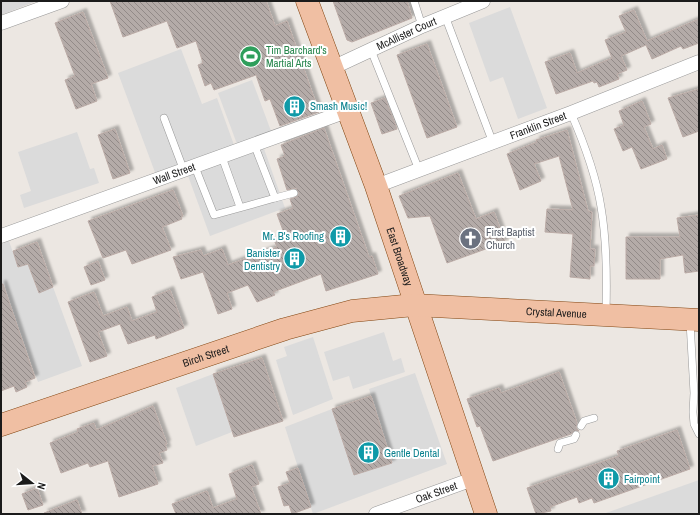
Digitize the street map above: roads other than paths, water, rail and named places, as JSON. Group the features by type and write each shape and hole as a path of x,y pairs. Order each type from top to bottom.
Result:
{"main road":[{"name":"East Broadway","path":"307,1 376,186 414,305 486,514"},
{"name":"Crystal Avenue","path":"414,305 606,314 694,320"},
{"name":"Birch Street","path":"1,426 292,327 352,311 414,305"}],"street":[{"path":"1,23 62,1"},
{"name":"McAllister Court","path":"332,68 422,26 483,1"},
{"name":"Franklin Street","path":"376,186 493,143 699,62"},
{"name":"Wall Street","path":"1,236 190,169 347,110"},
{"name":"Oak Street","path":"376,514 473,479"}],"lane":[{"path":"414,1 422,26"},
{"path":"445,16 493,143"},
{"path":"370,50 419,170"},
{"path":"571,113 581,136 601,206 606,240 606,314"},
{"path":"164,118 214,215 294,192"},
{"path":"254,144 275,198"},
{"path":"222,157 240,207"},
{"path":"694,320 693,412 694,424 699,434"},
{"path":"581,426 584,421 594,418"},
{"path":"558,450 560,443 574,438 576,435"}],"place":[{"name":"Tim Barchard's Martial Arts","path":"250,56"},
{"name":"Smash Music!","path":"295,106"},
{"name":"Mr. B's Roofing","path":"340,236"},
{"name":"First Baptist Church","path":"471,238"},
{"name":"Banister Dentistry","path":"295,259"},
{"name":"Gentle Dental","path":"368,453"},
{"name":"Fairpoint","path":"608,479"}]}
